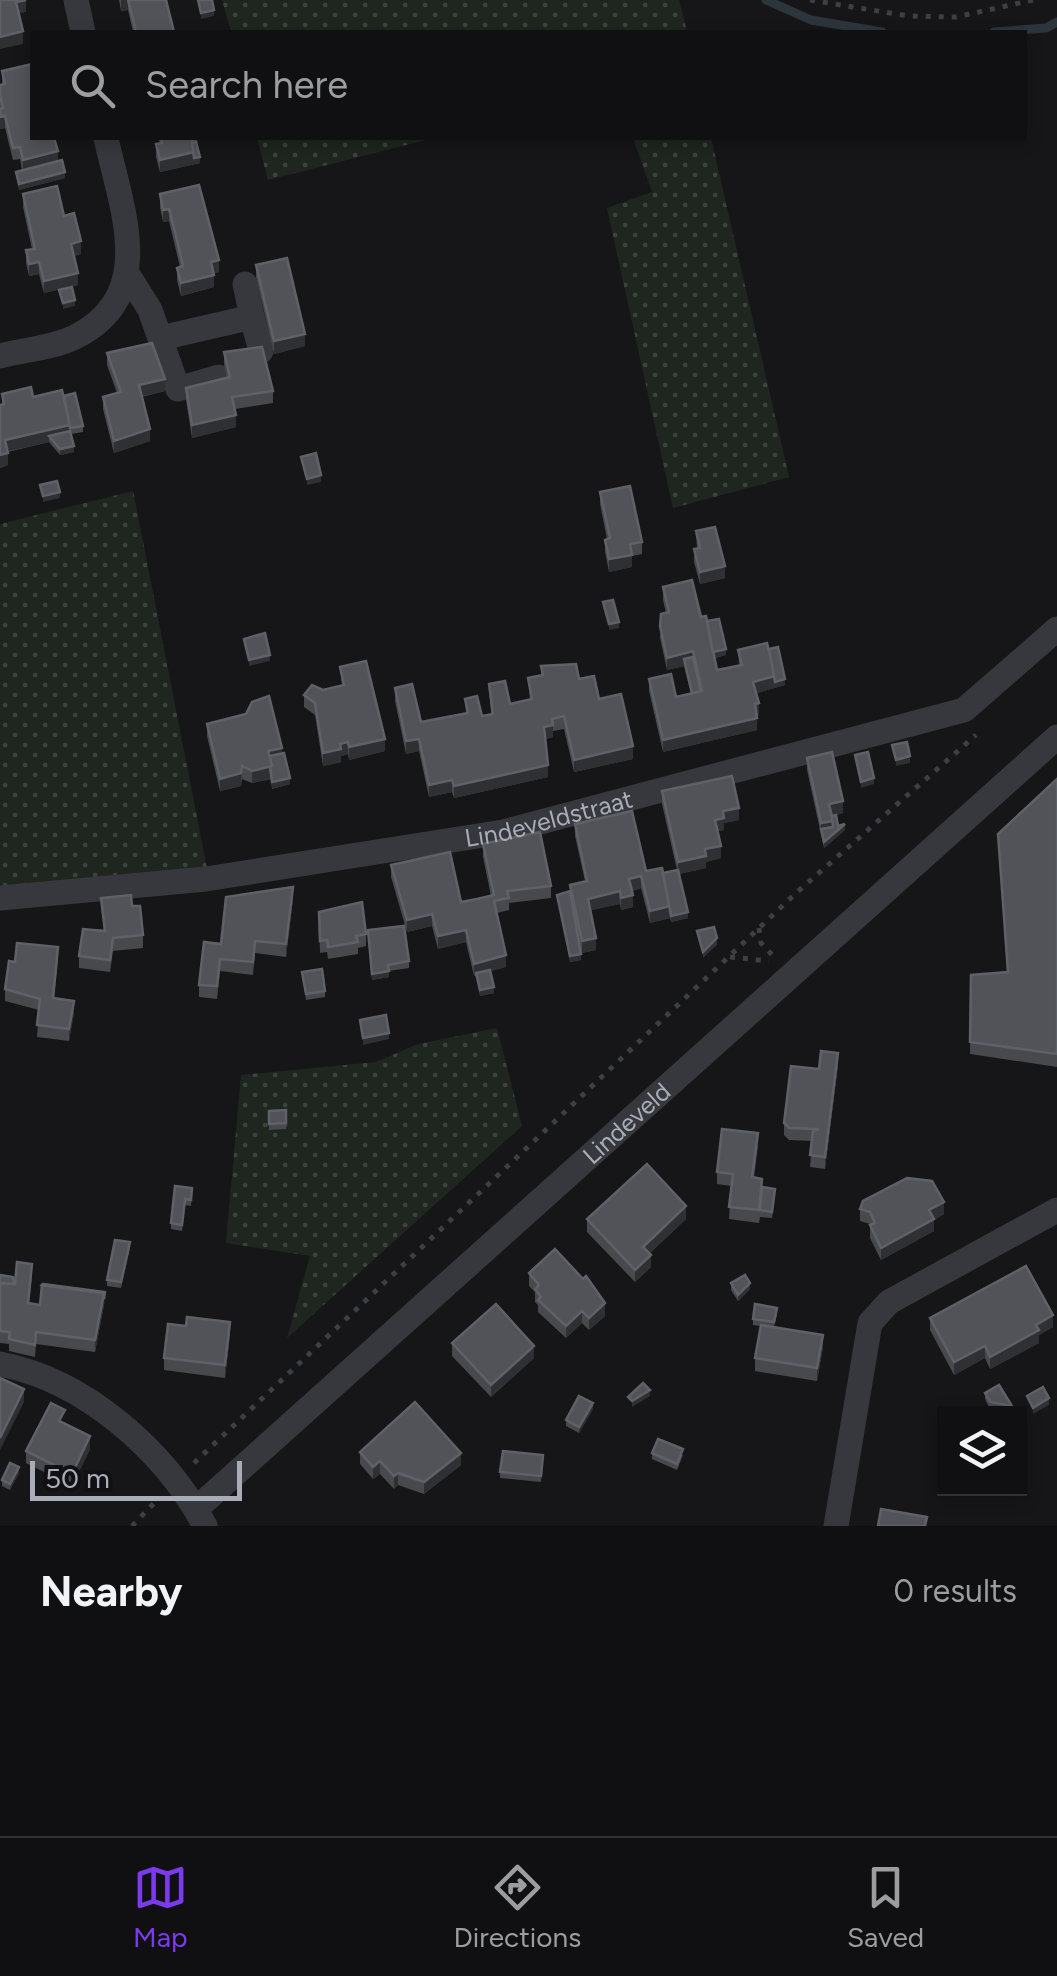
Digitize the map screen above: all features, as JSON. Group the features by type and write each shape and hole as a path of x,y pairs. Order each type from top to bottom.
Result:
{"street":[{"path":"76,0 82,30"},
{"path":"0,356 73,338 103,318 127,274 131,245 106,140"},
{"path":"127,274 161,338 178,389 219,377"},
{"path":"244,284 261,351"},
{"path":"161,338 252,318"},
{"name":"Lindeveldstraat","path":"0,898 206,879 503,832 964,710 1057,629"},
{"name":"Lindeveld","path":"201,1518 1057,737"},
{"path":"836,1526 870,1322 890,1302 1057,1210"},
{"path":"0,1364 24,1368 93,1402 176,1480 201,1518"}],"path":[{"path":"810,0 940,16 1033,0"},
{"path":"132,1526 760,928 982,730"},
{"path":"760,928 761,943 780,962"}],"shaded area":[{"path":"222,0 679,0 686,30 230,30"},
{"path":"258,140 426,140 268,180"},
{"path":"634,140 711,140 789,477 673,508 607,208 652,192"},
{"path":"133,491 207,868 0,888 0,524"},
{"path":"497,1028 522,1126 287,1338 310,1256 226,1243 241,1075 376,1062 418,1044"}],"building":[{"path":"0,0 26,0 16,2 23,31 0,37"},
{"path":"128,0 166,0 174,30 136,30"},
{"path":"198,0 212,0 214,10 201,13"},
{"path":"30,64 30,140 55,140 58,151 23,160 20,147 13,148 5,116 0,117 0,85 5,84 2,71"},
{"path":"161,140 192,140 194,152 160,160 156,144"},
{"path":"196,142 200,157 194,158 192,143"},
{"path":"62,160 65,172 19,184 16,172"},
{"path":"199,185 219,260 211,262 214,275 181,283 177,268 183,266 176,236 169,209 163,210 160,194"},
{"path":"57,186 64,216 74,213 81,241 71,244 78,273 44,281 39,262 29,264 26,250 35,249 23,194"},
{"path":"287,258 305,334 274,341 256,265"},
{"path":"72,287 75,300 63,303 59,290"},
{"path":"152,343 165,379 139,385 150,429 114,441 103,397 121,392 107,353"},
{"path":"262,347 273,391 232,397 236,415 192,425 186,388 230,377 224,352"},
{"path":"31,387 33,397 62,390 70,425 5,440 8,453 0,455 2,394"},
{"path":"75,393 83,426 70,428 64,396"},
{"path":"70,431 74,446 60,449 49,436"},
{"path":"316,453 321,475 307,479 301,457"},
{"path":"57,481 60,492 43,496 40,485"},
{"path":"630,486 642,542 630,544 632,555 609,559 605,540 610,538 600,492"},
{"path":"715,527 725,566 700,572 694,549 700,548 696,531"},
{"path":"692,580 701,617 706,616 717,670 742,665 738,650 767,643 775,676 753,682 759,703 755,704 757,718 663,740 649,679 671,674 676,697 702,691 693,651 667,658 660,626 661,614 669,612 663,587"},
{"path":"613,600 619,622 609,624 603,602"},
{"path":"719,619 726,649 713,652 707,621"},
{"path":"265,633 270,655 249,660 244,639"},
{"path":"778,647 785,679 775,682 769,649"},
{"path":"693,657 701,691 692,693 684,659"},
{"path":"366,661 385,739 349,747 348,742 340,744 341,749 323,753 315,703 304,695 312,685 323,690 344,685 340,667"},
{"path":"576,664 579,679 594,676 599,699 621,694 633,746 574,760 564,716 552,719 553,725 544,727 548,765 454,786 452,780 429,785 419,739 406,741 395,688 412,684 421,722 468,713 465,699 477,696 482,716 493,714 489,684 505,681 510,704 532,699 528,678 543,675 541,666"},
{"path":"269,696 282,748 268,751 272,766 252,771 242,766 241,773 220,779 207,724 246,714 252,702"},
{"path":"907,742 910,756 896,760 892,745"},
{"path":"832,752 843,801 829,804 833,821 821,823 807,758"},
{"path":"868,752 874,778 861,782 855,755"},
{"path":"284,753 290,778 272,782 270,756"},
{"path":"732,776 739,808 723,811 724,818 715,820 721,846 705,849 706,856 678,862 662,791"},
{"path":"1057,779 1057,1054 970,1042 971,975 1008,972 998,834"},
{"path":"632,811 646,871 662,868 670,906 650,911 641,876 629,879 633,895 621,898 620,891 588,899 596,938 582,941 570,885 587,881 575,824"},
{"path":"836,815 838,826 845,824 824,842 821,829 833,827 832,816"},
{"path":"540,832 551,886 507,891 509,898 494,901 506,955 474,964 466,930 438,936 432,914 407,920 391,865 450,852 461,902 477,899 494,895 483,844"},
{"path":"678,870 688,912 671,916 663,873"},
{"path":"293,887 286,944 255,941 253,962 220,959 217,986 199,985 204,942 221,944 226,897"},
{"path":"570,891 581,954 570,956 557,895"},
{"path":"131,895 132,906 140,906 143,935 113,938 110,960 79,956 83,929 105,931 101,898"},
{"path":"362,902 366,934 356,936 358,942 328,947 327,940 320,941 319,912"},
{"path":"404,926 409,961 388,965 389,971 372,974 368,930"},
{"path":"714,927 717,938 703,952 697,931"},
{"path":"17,943 58,947 53,998 74,1001 69,1029 37,1025 40,999 5,989 9,961 15,962"},
{"path":"322,969 325,991 306,994 302,972"},
{"path":"490,970 494,987 480,990 476,973"},
{"path":"386,1015 389,1033 363,1038 360,1020"},
{"path":"821,1051 838,1053 825,1157 810,1155 813,1131 819,1129 789,1128 784,1123 791,1066 819,1069"},
{"path":"286,1110 286,1123 269,1124 269,1111"},
{"path":"722,1129 758,1133 752,1177 762,1179 759,1210 729,1207 733,1174 717,1172"},
{"path":"647,1164 686,1206 643,1247 651,1255 635,1270 587,1219"},
{"path":"907,1178 932,1181 944,1202 929,1210 934,1219 881,1248 870,1225 875,1223 870,1212 860,1209 863,1201"},
{"path":"175,1186 192,1188 191,1200 185,1199 182,1225 171,1223"},
{"path":"762,1187 775,1189 772,1212 760,1210"},
{"path":"115,1240 130,1242 121,1282 107,1280"},
{"path":"555,1249 583,1279 586,1276 605,1303 589,1318 582,1311 566,1326 538,1300 541,1297 535,1289 539,1285 529,1273"},
{"path":"17,1262 32,1264 28,1303 40,1305 42,1285 104,1293 95,1340 36,1332 35,1345 9,1339 10,1332 0,1331 0,1283 15,1284"},
{"path":"1026,1266 1053,1315 1036,1325 1039,1330 990,1357 985,1346 954,1362 930,1318"},
{"path":"0,1275 13,1277 14,1284 0,1283"},
{"path":"745,1275 750,1283 738,1295 731,1283"},
{"path":"43,1284 105,1292 104,1299 104,1293"},
{"path":"496,1304 534,1346 491,1385 452,1343"},
{"path":"755,1304 777,1308 774,1322 753,1319"},
{"path":"187,1317 230,1322 225,1365 164,1358 168,1324 186,1326"},
{"path":"761,1325 823,1335 817,1368 755,1358"},
{"path":"0,1378 24,1389 0,1438"},
{"path":"643,1383 650,1390 632,1401 628,1397"},
{"path":"999,1385 1012,1406 990,1402 985,1393"},
{"path":"1043,1387 1049,1398 1033,1408 1027,1396"},
{"path":"579,1396 593,1403 579,1427 566,1420"},
{"path":"415,1402 461,1453 424,1482 398,1473 394,1476 380,1461 373,1467 360,1452"},
{"path":"51,1403 65,1410 59,1421 90,1436 72,1474 26,1451"},
{"path":"658,1439 683,1449 677,1464 652,1453"},
{"path":"503,1451 543,1455 541,1476 500,1472"},
{"path":"10,1463 19,1467 10,1484 2,1480"},
{"path":"881,1509 927,1517 925,1526 878,1526"}],"waterway":[{"path":"766,0 811,20 870,30"},
{"path":"1020,30 1046,28 1057,22"}]}
